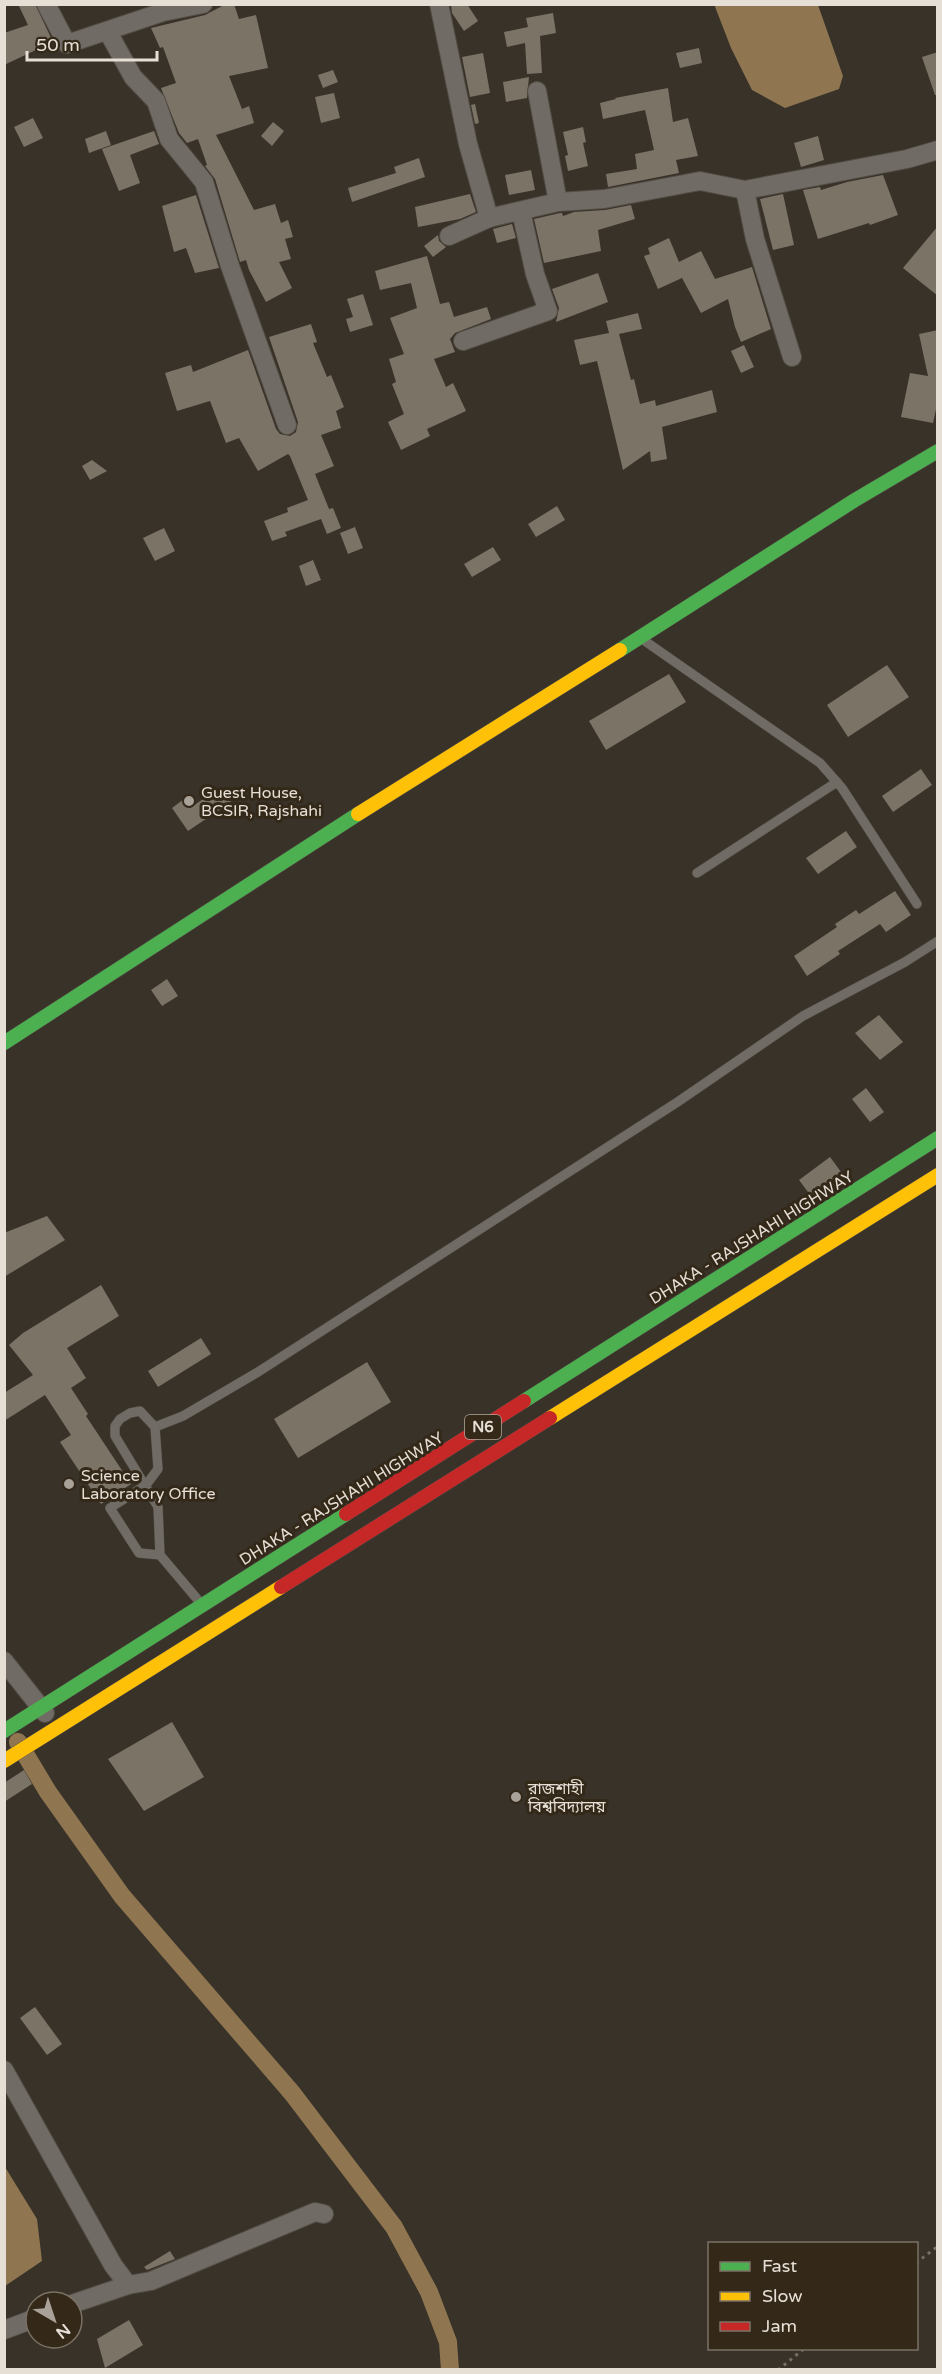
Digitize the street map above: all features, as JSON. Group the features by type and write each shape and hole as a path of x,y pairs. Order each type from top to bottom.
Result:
{"main road":[{"path":"4,1043 325,835 855,500 938,451"},
{"name":"DHAKA - RAJSHAHI HIGHWAY","path":"4,1731 938,1138"},
{"name":"N6","path":"6,1755 52,1732 938,1174"}],"street":[{"path":"46,4 67,44 163,12 203,4"},
{"path":"439,4 468,144 489,218"},
{"path":"108,32 133,77 156,101 169,139 204,183 287,425"},
{"path":"537,91 558,202"},
{"path":"449,236 489,218 558,202 604,199 700,181 745,190 907,159 938,150"},
{"path":"745,190 755,239 792,357"},
{"path":"463,341 548,310 535,274 521,211"},
{"path":"4,1660 35,1712 52,1732"},
{"path":"4,2070 113,2265 128,2285"},
{"path":"84,2300 128,2285 151,2282 315,2212 324,2214"},
{"path":"4,2330 24,2322"}],"lane":[{"path":"640,638 820,763 837,782 916,904"},
{"path":"697,873 837,782"},
{"path":"155,1427 183,1416 258,1372 667,1110 803,1016 905,962 938,941"},
{"path":"160,1555 139,1553 110,1508 146,1485 158,1469 155,1427 140,1411 130,1413 120,1419 115,1426 115,1436 146,1485 158,1507 160,1555 202,1606"}],"path":[{"path":"918,2261 938,2246"},
{"path":"778,2370 804,2350"}],"shaded area":[{"path":"714,4 818,5 843,76 839,89 785,108 752,90 731,48"},
{"path":"5,2167 37,2219 42,2261 5,2286"}],"building":[{"path":"18,4 35,4 53,42 4,65 4,33 28,25"},
{"path":"226,4 234,4 239,19 256,15 268,68 229,76 242,109 249,106 254,123 216,135 254,210 275,204 281,223 288,220 293,237 285,239 291,259 279,262 292,288 266,302 246,260 240,262 215,179 205,166 207,165 198,139 187,143 179,133 161,88 176,83 163,47 160,48 151,28 205,15"},
{"path":"451,4 467,4 478,21 464,31 452,13"},
{"path":"553,13 556,33 540,36 542,73 527,74 525,43 507,47 504,32 528,27 526,18"},
{"path":"699,48 702,63 680,68 676,53"},
{"path":"938,52 938,95 935,95 922,57"},
{"path":"483,53 490,93 470,97 462,57"},
{"path":"333,70 338,82 323,88 318,75"},
{"path":"529,77 527,98 506,102 503,82"},
{"path":"668,88 673,122 688,118 698,156 676,160 679,173 608,187 606,174 637,169 635,154 654,150 645,110 603,119 600,103"},
{"path":"334,93 340,118 321,123 315,97"},
{"path":"475,104 479,123 475,124 471,105"},
{"path":"33,118 43,138 24,147 14,127"},
{"path":"273,122 284,131 272,146 261,136"},
{"path":"583,127 586,142 583,143 588,166 568,171 565,156 568,155 563,132"},
{"path":"106,131 111,145 89,153 85,139"},
{"path":"154,131 159,144 130,155 140,183 119,191 102,149"},
{"path":"818,136 824,160 801,167 794,143"},
{"path":"419,158 425,177 352,202 348,188 396,173 394,167"},
{"path":"531,170 535,190 509,195 505,175"},
{"path":"883,175 898,215 818,239 803,190 820,187 821,190"},
{"path":"470,194 476,212 460,219 418,227 415,207"},
{"path":"783,194 794,245 773,250 760,199"},
{"path":"196,195 219,268 195,273 186,248 174,252 162,206"},
{"path":"631,205 635,219 598,230 601,251 544,263 534,219 560,213 563,216 574,212"},
{"path":"512,224 516,238 497,243 493,229"},
{"path":"938,226 938,296 903,268"},
{"path":"438,235 439,241 446,247 433,257 424,246"},
{"path":"669,238 679,262 701,251 715,279 752,267 771,329 741,342 728,299 701,313 682,278 658,289 644,256 650,254 648,248"},
{"path":"427,256 440,304 449,302 454,317 487,307 491,319 455,333 450,339 455,352 434,359 446,387 453,383 466,411 427,429 430,436 401,450 388,422 404,414 392,384 396,382 389,359 404,354 390,318 417,308 411,283 380,290 375,271"},
{"path":"598,273 608,302 556,322 559,308 552,289"},
{"path":"363,294 373,325 350,332 346,319 353,317 347,299"},
{"path":"638,313 642,329 619,334 640,404 655,400 656,406 712,390 717,412 662,427 667,459 651,462 650,451 623,470 597,361 580,365 574,340 609,333 606,321"},
{"path":"311,324 317,342 313,343 327,377 331,375 344,407 336,411 341,428 321,435 334,466 315,474 329,509 333,508 341,528 327,534 321,519 285,532 287,536 272,541 264,521 288,512 287,508 308,500 290,456 288,454 258,471 239,438 226,443 210,401 177,411 165,373 191,365 193,372 248,350 276,429 280,434 290,436 296,432 298,422 269,337"},
{"path":"938,330 938,400 933,423 901,417 910,373 928,376 919,334"},
{"path":"744,345 754,367 741,373 731,351"},
{"path":"92,460 107,471 90,480 82,466"},
{"path":"557,506 565,520 536,537 528,524"},
{"path":"355,527 363,548 348,554 340,533"},
{"path":"164,528 175,551 155,561 143,538"},
{"path":"493,547 501,560 472,577 464,564"},
{"path":"313,560 321,580 306,586 299,566"},
{"path":"887,665 909,697 848,737 827,705"},
{"path":"669,674 686,702 606,750 589,721"},
{"path":"921,769 932,785 893,812 882,796"},
{"path":"221,787 231,802 188,831 172,808 184,799 190,808"},
{"path":"846,831 857,847 818,874 806,858"},
{"path":"895,891 911,915 886,932 880,924 838,951 840,954 807,976 794,956 837,927 835,924 856,910 859,914"},
{"path":"167,979 178,996 162,1006 151,990"},
{"path":"879,1015 903,1042 880,1060 855,1033"},
{"path":"866,1088 884,1112 870,1122 852,1099"},
{"path":"830,1157 844,1176 811,1196 799,1180"},
{"path":"47,1216 65,1240 4,1277 4,1233"},
{"path":"101,1285 119,1316 67,1348 86,1378 71,1388 88,1414 86,1416 131,1484 101,1504 60,1442 71,1435 45,1395 4,1421 4,1393 33,1375 9,1345 23,1333"},
{"path":"201,1338 211,1354 158,1387 148,1371"},
{"path":"367,1362 391,1402 298,1458 274,1419"},
{"path":"172,1722 204,1777 144,1811 108,1759"},
{"path":"24,1770 32,1784 4,1802 4,1783"},
{"path":"35,2007 62,2044 47,2055 20,2018"},
{"path":"170,2251 175,2259 147,2270 144,2267"},
{"path":"129,2320 143,2345 105,2368 97,2339"}],"waterway":[{"path":"18,1742 48,1792 122,1896 292,2093 394,2227 429,2292 448,2342 450,2370"}],"traffic: fast":[{"path":"620,650 855,500 938,451"},
{"path":"4,1043 358,814"},
{"path":"524,1401 938,1138"},
{"path":"4,1731 346,1514"}],"traffic: slow":[{"path":"358,814 620,650"},
{"path":"550,1418 938,1175"},
{"path":"4,1761 281,1587"}],"traffic: jam":[{"path":"346,1514 524,1401"},
{"path":"281,1587 550,1418"}],"place":[{"name":"Guest House, BCSIR, Rajshahi","path":"189,801"},
{"name":"Science Laboratory Office","path":"69,1484"},
{"name":"রাজশাহী বিশ্ববিদ্যালয়","path":"516,1797"}]}
